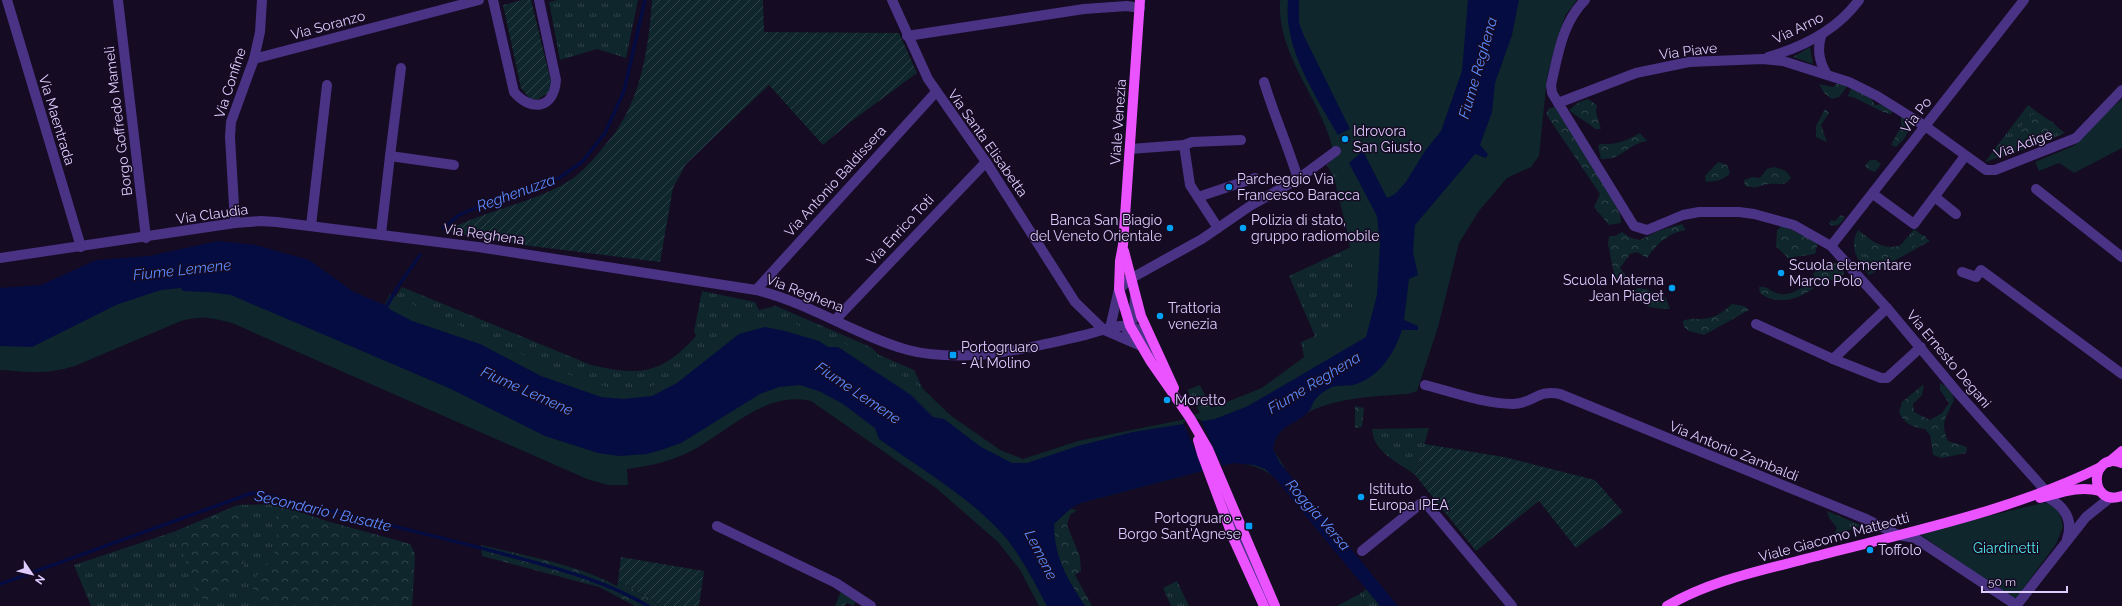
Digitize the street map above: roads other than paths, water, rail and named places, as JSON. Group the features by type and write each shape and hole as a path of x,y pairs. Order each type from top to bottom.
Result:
{"main road":[{"name":"Viale Venezia","path":"1140,4 1123,246 1120,261 1118,289 1130,326 1141,346 1190,418 1197,432 1202,454 1217,479"},
{"name":"Viale Venezia","path":"1123,246 1130,279 1141,316 1180,403"},
{"name":"Viale Giacomo Matteotti","path":"2046,493 2105,464 2122,451"},
{"path":"2122,463 2105,464 2096,476 2100,491 2111,497 2122,496"},
{"path":"1217,479 1228,495 1273,602"},
{"path":"1217,479 1234,540 1264,606"},
{"name":"Viale Giacomo Matteotti","path":"1667,606 1680,599 1727,580 1898,535 2046,493 2089,488 2100,491"}],"street":[{"name":"Via Maentrada","path":"7,0 81,247"},
{"name":"Borgo Goffredo Mameli","path":"118,0 146,238"},
{"name":"Via Confine","path":"235,223 230,137 231,122 254,59 260,32 262,0"},
{"name":"Via Soranzo","path":"254,59 479,0"},
{"path":"494,0 514,92 520,99 530,105 539,105 551,99 555,92 556,80 538,0"},
{"name":"Via Santa Elisabetta","path":"892,0 907,36 936,92 986,162 1075,302 1107,329"},
{"path":"1558,103 1552,93 1551,85 1561,42 1568,22 1576,8 1585,0"},
{"name":"Via Arno","path":"1762,59 1797,47 1822,34 1840,22 1859,0"},
{"name":"Via Po","path":"1831,246 2024,0"},
{"path":"907,36 1084,9 1140,4"},
{"path":"1822,34 1819,40 1820,59 1826,73"},
{"name":"Via Piave","path":"1558,103 1613,81 1658,68 1689,62 1762,59 1794,63 1826,73 1877,96 1925,126"},
{"path":"381,234 401,68"},
{"path":"1264,82 1298,179"},
{"path":"311,226 327,85"},
{"name":"Via Adige","path":"1925,126 1986,170 1994,170 2069,142 2083,133 2122,90"},
{"name":"Via Antonio Baldissera","path":"756,290 936,92"},
{"name":"Via Ernesto Degani","path":"1558,103 1634,226 1640,229 1648,230 1683,215 1699,212 1738,212 1754,214 1794,225 1831,246 1921,347 1958,393 2046,493 2061,505 2068,517 2069,533 2066,541"},
{"path":"1130,149 1184,145 1192,142 1241,140"},
{"path":"1184,145 1190,185 1218,228"},
{"path":"1118,289 1130,279 1218,228 1250,206 1298,179 1336,151"},
{"path":"390,156 454,165"},
{"path":"1873,194 1914,224 1966,156"},
{"name":"Via Enrico Toti","path":"836,319 986,162"},
{"path":"1198,197 1255,178"},
{"path":"2036,189 2122,257"},
{"path":"1935,197 1956,214"},
{"name":"Via Claudia","path":"0,258 146,238 261,220 428,240"},
{"name":"Via Reghena","path":"428,240 756,290 780,296 836,319 885,342 910,350 953,355 999,353 1107,329"},
{"path":"1962,272 1976,277 1980,270 2122,374"},
{"name":"Viale Venezia","path":"1107,329 1118,289"},
{"name":"Viale Venezia","path":"1135,295 1134,317 1130,326 1144,335 1155,358 1164,366"},
{"path":"1833,359 1887,308"},
{"path":"1756,324 1833,359 1881,378 1887,378 1921,347"},
{"path":"1107,329 1130,326"},
{"path":"1118,338 1130,326"},
{"path":"1107,329 1118,338 1132,341 1141,346"},
{"name":"Via Antonio Zambaldi","path":"1425,385 1472,397 1513,404 1523,403 1540,394 1549,392 1560,394 1866,519 1898,535 1916,538 2016,606"},
{"path":"1228,495 1228,508 1236,528 1234,540 1242,545 1246,551 1258,581 1273,602"},
{"path":"2016,606 2066,541 2096,507 2111,497"},
{"path":"1362,551 1424,501 1512,606"},
{"path":"717,526 836,583 871,606"}],"water":[{"path":"1288,0 1299,0 1299,23 1304,36 1350,129 1338,135 1302,70 1290,36"},
{"path":"1468,0 1519,0 1512,35 1495,83 1492,112 1480,145 1488,154 1486,158 1475,154 1415,225 1413,252 1418,275 1409,279 1404,320 1418,326 1418,330 1402,330 1390,356 1378,371 1370,377 1353,385 1332,387 1320,394 1314,401 1309,411 1298,420 1287,426 1279,434 1273,449 1280,463 1398,606 1380,606 1274,477 1265,469 1254,465 1233,463 1081,503 1070,509 1054,524 1056,547 1067,577 1085,606 1047,606 1015,550 997,528 982,513 948,487 879,439 875,428 843,404 821,392 800,385 779,387 760,394 681,443 647,454 620,456 598,453 545,436 451,389 231,295 183,291 181,288 161,290 116,305 32,347 0,346 0,288 41,285 96,260 149,256 218,241 256,245 309,260 354,292 387,306 391,310 412,321 480,344 541,376 601,397 623,399 652,396 677,383 739,334 765,327 819,341 828,347 838,347 911,395 933,417 944,419 981,447 1012,463 1027,463 1078,446 1133,432 1215,419 1248,406 1366,337 1377,295 1380,245 1377,216 1349,163 1363,151 1387,198 1395,194 1406,182 1425,151 1441,131 1462,71"}],"waterway":[{"name":"Reghenuzza","path":"443,228 459,215 502,197 559,178 582,162 605,133 624,91 645,0"},
{"name":"Reghenuzza","path":"385,309 399,285 420,255"},
{"name":"Secondario I Busatte","path":"0,584 252,493 262,494 441,538 557,569 613,588 648,606"}],"place":[{"name":"Idrovora San Giusto","path":"1345,139"},
{"name":"Parcheggio Via Francesco Baracca","path":"1229,187"},
{"name":"Banca San Biagio del Veneto Orientale","path":"1170,228"},
{"name":"Polizia di stato, gruppo radiomobile","path":"1243,228"},
{"name":"Scuola elementare Marco Polo","path":"1781,273"},
{"name":"Scuola Materna Jean Piaget","path":"1672,288"},
{"name":"Trattoria venezia","path":"1160,316"},
{"name":"Portogruaro - Al Molino","path":"953,355"},
{"name":"Moretto","path":"1167,400"},
{"name":"Istituto Europa IPEA","path":"1361,497"},
{"name":"Portogruaro - Borgo Sant'Agnese","path":"1249,526"},
{"name":"Toffolo","path":"1870,550"}],"water label":[{"name":"Fiume Reghena","path":"1478,68"},
{"name":"Fiume Lemene","path":"182,270"},
{"name":"Fiume Reghena","path":"1314,383"},
{"name":"Fiume Lemene","path":"527,391"},
{"name":"Fiume Lemene","path":"858,393"},
{"name":"Roggia Versa","path":"1318,515"},
{"name":"Lemene","path":"1041,555"}],"park label":[{"name":"Giardinetti","path":"2006,548"}]}
